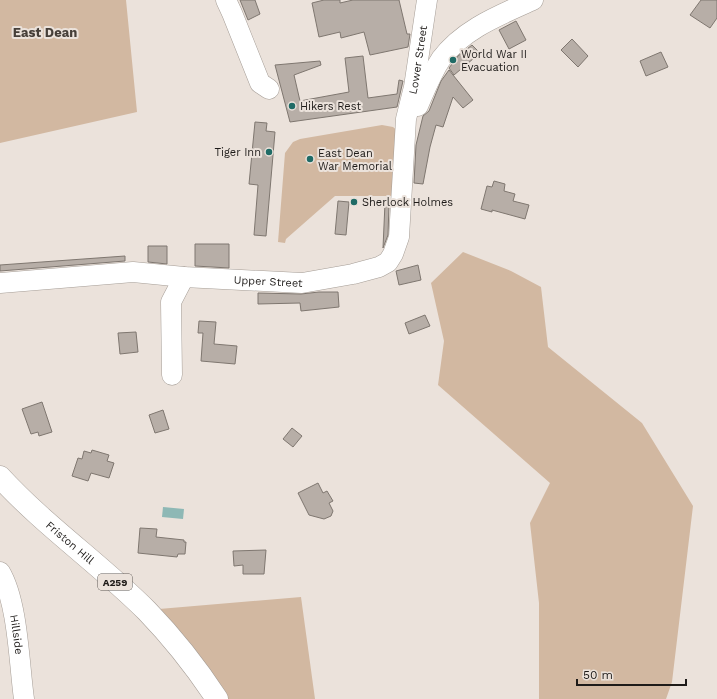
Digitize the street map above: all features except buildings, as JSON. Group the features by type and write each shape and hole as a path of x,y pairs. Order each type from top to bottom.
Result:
{"main road":[{"name":"Friston Hill","path":"0,477 26,505 109,576 146,610 175,642 217,699"}],"street":[{"path":"226,0 260,83 269,89"},
{"name":"Lower Street","path":"406,119 414,87 427,0"},
{"path":"406,119 416,112 431,76 442,59 454,45 468,33 498,15 533,0"},
{"name":"Upper Street","path":"0,283 133,272 184,277 302,283 353,274 388,262 394,254 399,237 406,119"},
{"path":"172,375 171,302 184,277"},
{"name":"Hillside","path":"0,572 7,583 12,605 24,699"}],"shaded area":[{"path":"0,0 126,0 137,112 0,143"},
{"path":"382,125 393,127 399,132 395,196 335,196 286,239 285,243 278,242 285,153 293,142 300,139"},
{"path":"463,252 511,271 541,287 548,347 642,423 693,506 672,682 666,699 539,699 539,603 530,523 550,483 438,385 444,341 431,283"},
{"path":"301,597 315,699 227,699 159,609"}],"water":[{"path":"163,507 184,509 183,519 162,517"}],"place":[{"name":"World War II Evacuation","path":"453,60"},
{"name":"Hikers Rest","path":"292,106"},
{"name":"Tiger Inn","path":"269,152"},
{"name":"East Dean War Memorial","path":"310,159"},
{"name":"Sherlock Holmes","path":"354,202"}],"district":[{"name":"East Dean","path":"45,32"}]}
